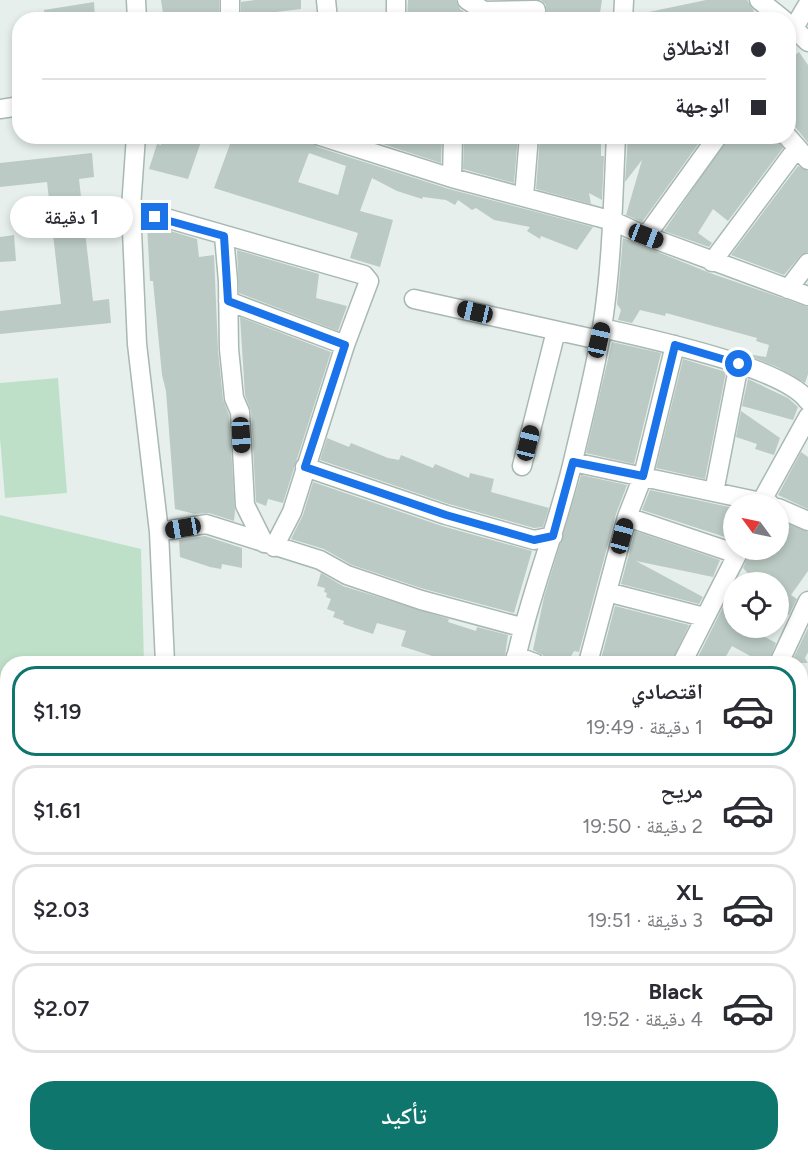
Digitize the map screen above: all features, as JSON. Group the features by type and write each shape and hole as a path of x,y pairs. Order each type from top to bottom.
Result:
{"street":[{"path":"467,0 484,11 537,10"},
{"path":"759,0 772,12"},
{"path":"796,19 808,4"},
{"path":"796,33 808,42"},
{"path":"135,144 130,208 137,344 159,532 165,656"},
{"path":"356,144 452,178 613,221 712,262 808,296"},
{"path":"452,178 453,144"},
{"path":"524,197 528,144"},
{"path":"516,656 521,627 553,536 573,462 601,334 613,221 616,144"},
{"path":"646,236 712,144"},
{"path":"712,262 797,148"},
{"path":"130,208 364,275 369,281 345,345 292,512 269,545"},
{"path":"224,236 229,349 234,398 240,412 245,505 269,545"},
{"path":"788,289 808,263"},
{"path":"414,298 556,331 601,334 675,345 739,364 780,382 802,394 808,401"},
{"path":"228,301 345,345"},
{"path":"522,466 556,331"},
{"path":"590,656 627,517 643,476 675,345"},
{"path":"714,492 739,364"},
{"path":"769,494 808,417"},
{"path":"573,462 723,494"},
{"path":"305,467 446,515 523,537 534,540 553,536"},
{"path":"789,513 808,521"},
{"path":"627,517 723,547"},
{"path":"159,532 206,524 320,560 347,575 421,600 521,627"},
{"path":"685,656 734,560"},
{"path":"607,592 704,617"},
{"path":"782,656 808,602"}],"green space":[{"path":"58,378 67,493 5,498 0,438 0,383"},
{"path":"0,515 141,549 144,656 0,656"}],"building":[{"path":"161,0 219,0 219,12 163,12"},
{"path":"301,0 301,9 241,12 241,2"},
{"path":"408,0 456,0 460,9 464,12 407,12"},
{"path":"541,0 602,0 600,12 546,12 546,5"},
{"path":"706,0 747,0 754,11 753,12 649,12"},
{"path":"94,2 95,12 44,12 44,10"},
{"path":"799,52 808,65 808,143 796,128 796,54"},
{"path":"157,144 200,144 188,179 149,169"},
{"path":"230,144 315,144 317,147 449,189 593,227 577,250 541,236 540,239 527,231 530,227 494,220 476,208 472,210 458,200 455,205 446,200 423,197 422,199 397,191 372,178 360,211 393,220 380,267 350,258 358,233 214,188","holes":["309,153 346,166 338,195 298,182"]},
{"path":"383,144 442,144 441,163"},
{"path":"464,144 517,144 514,183 463,169"},
{"path":"539,144 601,144 601,156 604,156 602,200 589,193 591,204 536,189"},
{"path":"627,144 698,144 642,222 626,215 642,160 625,182"},
{"path":"724,144 781,144 783,148 728,221 713,209 698,233 712,243 709,247 664,231"},
{"path":"92,153 94,177 79,179 93,301 109,299 111,323 0,334 0,311 61,304 47,182 0,187 0,163"},
{"path":"798,166 808,171 808,252 800,256 784,275 731,255"},
{"path":"147,224 197,239 199,257 214,255 218,350 223,399 229,415 234,521 209,513 195,514 175,509 166,391 162,375 153,281 150,281"},
{"path":"14,235 16,261 0,262 0,237"},
{"path":"623,238 710,273 808,307 808,374 805,383 777,367 742,353 766,357 769,345 756,341 757,338 666,313 665,316 640,310 632,323 618,320 621,310 617,304"},
{"path":"237,250 319,274 316,298 347,306 338,331 239,293"},
{"path":"240,317 331,352 283,503 268,499 266,506 256,502 251,411 245,395"},
{"path":"612,342 661,353 634,464 586,453"},
{"path":"683,359 726,372 705,479 656,468"},
{"path":"748,379 788,398 798,407 793,420 742,406"},
{"path":"741,411 780,438 774,455 755,449 757,444 736,437"},
{"path":"327,438 349,447 351,443 388,458 399,460 401,455 433,468 435,464 469,478 470,473 494,479 491,492 549,508 543,527 534,528 449,504 320,460"},
{"path":"801,452 808,457 808,509 789,500 789,494 779,494"},
{"path":"581,475 627,485 616,514 579,652 574,651 571,656 543,656 533,650 544,597"},
{"path":"313,482 442,526 532,551 514,613 424,589 352,565 324,549 291,539 303,515"},
{"path":"650,490 723,506 723,536 642,510"},
{"path":"789,524 808,532 808,571 791,595 797,599 789,615 789,572 747,572 743,568 746,560 789,560"},
{"path":"635,531 720,560 713,577 636,561 703,597 699,604 621,584"},
{"path":"205,536 242,548 242,568 222,564 221,569 180,557 179,540"},
{"path":"321,573 343,586 449,619 448,622 476,631 477,627 508,635 505,656 432,656 401,646 406,631 377,623 373,634 343,624 344,621 333,617 335,612 327,609 331,599 326,597 325,588 317,586"},
{"path":"615,606 689,625 674,656 602,656"},
{"path":"723,607 723,638 767,638 776,643 771,656 750,656 732,646 726,656 698,656"},
{"path":"808,628 808,652 806,656 794,656"}],"route":[{"path":"155,217 224,236 228,301 345,345 305,467 446,515 534,540 553,536 573,462 643,476 675,345 739,364"}]}
